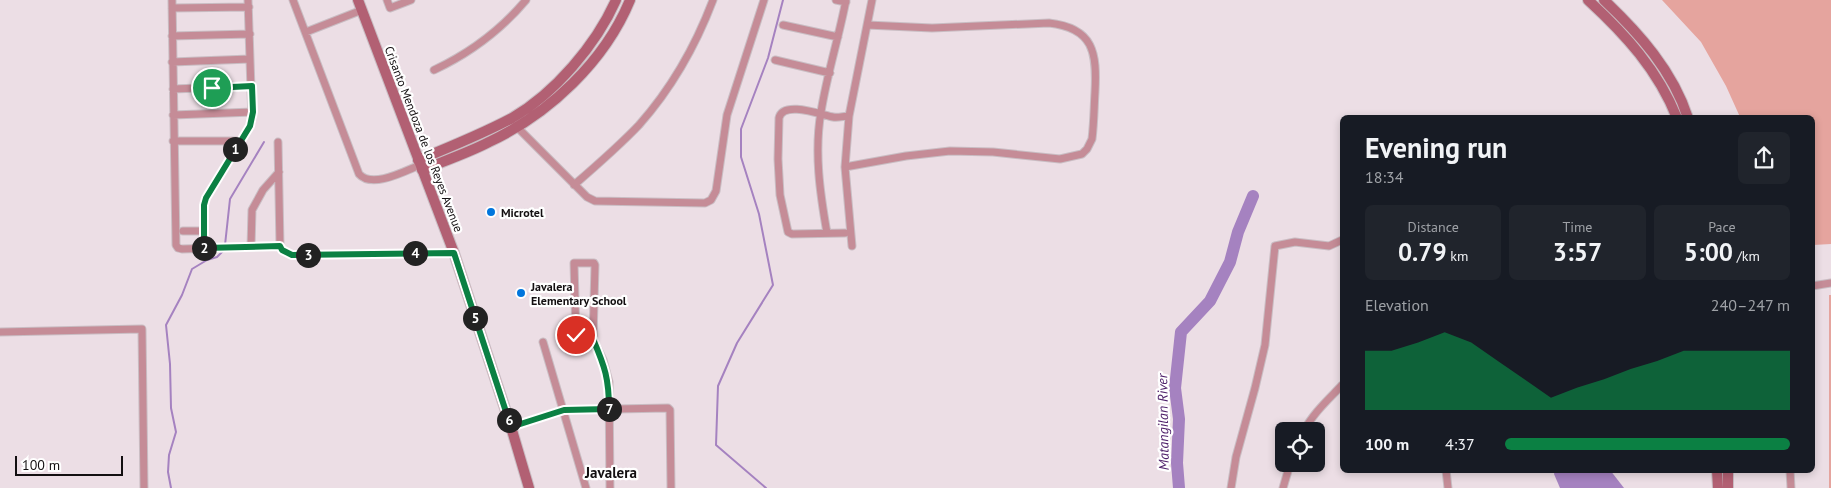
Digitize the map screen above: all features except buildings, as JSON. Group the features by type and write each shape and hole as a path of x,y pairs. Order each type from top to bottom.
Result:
{"street":[{"path":"172,0 176,245 179,248 280,246"},
{"path":"294,0 358,169 362,177 372,181 490,142 517,127 555,100 583,72 607,42 630,0"},
{"name":"Crisanto Mendoza de los Reyes Avenue","path":"358,0 454,253 529,488"},
{"path":"387,0 390,8 411,0"},
{"path":"434,70 478,46 498,30 526,0"},
{"path":"420,165 514,116 544,94 575,65 596,36 616,0"},
{"path":"574,185 638,125 661,98 686,58 712,0"},
{"path":"517,127 574,185 587,197 595,201 705,203 712,200 716,191 727,115 764,0"},
{"path":"827,233 819,182 819,137 821,113 846,1 836,0"},
{"path":"852,246 844,167 849,116 872,0"},
{"path":"1588,0 1631,42 1664,90 1676,115"},
{"path":"1604,0 1639,36 1659,61 1675,86 1687,115"},
{"path":"172,8 248,4 253,112 250,126 206,198 204,205 204,248"},
{"path":"306,32 362,10"},
{"path":"844,167 906,156 950,151 993,152 1060,159 1082,154 1092,139 1095,56 1087,39 1077,30 1062,24 1049,23 932,28 867,24"},
{"path":"783,25 838,37"},
{"path":"172,36 250,34"},
{"path":"172,62 250,59"},
{"path":"775,60 830,73"},
{"path":"172,89 252,86"},
{"path":"845,233 792,234 788,232 780,195 778,159 780,114 793,109 834,117 849,116"},
{"path":"173,115 253,112"},
{"path":"173,141 240,140"},
{"path":"278,142 280,246 282,250 292,255 454,253"},
{"path":"251,247 252,210 263,190 279,172"},
{"path":"183,231 204,231"},
{"path":"1231,488 1236,457 1265,345 1275,246 1295,242 1329,246 1340,241"},
{"path":"593,339 576,335 574,263 594,263 595,265 593,339 609,382 610,488"},
{"path":"1815,286 1831,283"},
{"path":"0,332 142,329 144,488"},
{"path":"543,342 586,488"},
{"path":"1310,422 1340,387"},
{"path":"511,427 564,410 669,408 672,488"},
{"path":"1283,488 1288,472"},
{"path":"1446,473 1448,488"},
{"path":"1717,473 1718,488"},
{"path":"1728,473 1728,488"},
{"path":"1790,473 1791,488"}],"shaded area":[{"path":"1662,0 1831,0 1831,244 1815,245 1815,115 1739,115 1726,86 1701,42"},
{"path":"1829,295 1831,295 1831,488 1829,488"},
{"path":"1612,473 1624,488 1560,488 1554,474"}],"waterway":[{"path":"766,488 716,445 718,386 737,343 773,285 759,214 741,157 741,129 768,58 783,0"},
{"path":"225,245 230,199 264,142"},
{"name":"Matangilan River","path":"1179,488 1177,463 1179,419 1175,388 1181,332 1210,301 1230,262 1238,232 1253,196"},
{"path":"171,488 168,472 169,455 176,432 171,408 170,364 166,325 182,295 192,269 207,260 217,257 224,250"}],"place":[{"name":"Microtel","path":"491,212"},
{"name":"Javalera Elementary School","path":"521,293"}],"district":[{"name":"Javalera","path":"611,472"}],"route":[{"path":"212,88 252,86 253,112 250,126 206,198 204,205 204,248 280,246 287,254 292,255 454,253 511,427 564,410 609,409 609,382 593,339 576,335"}]}
